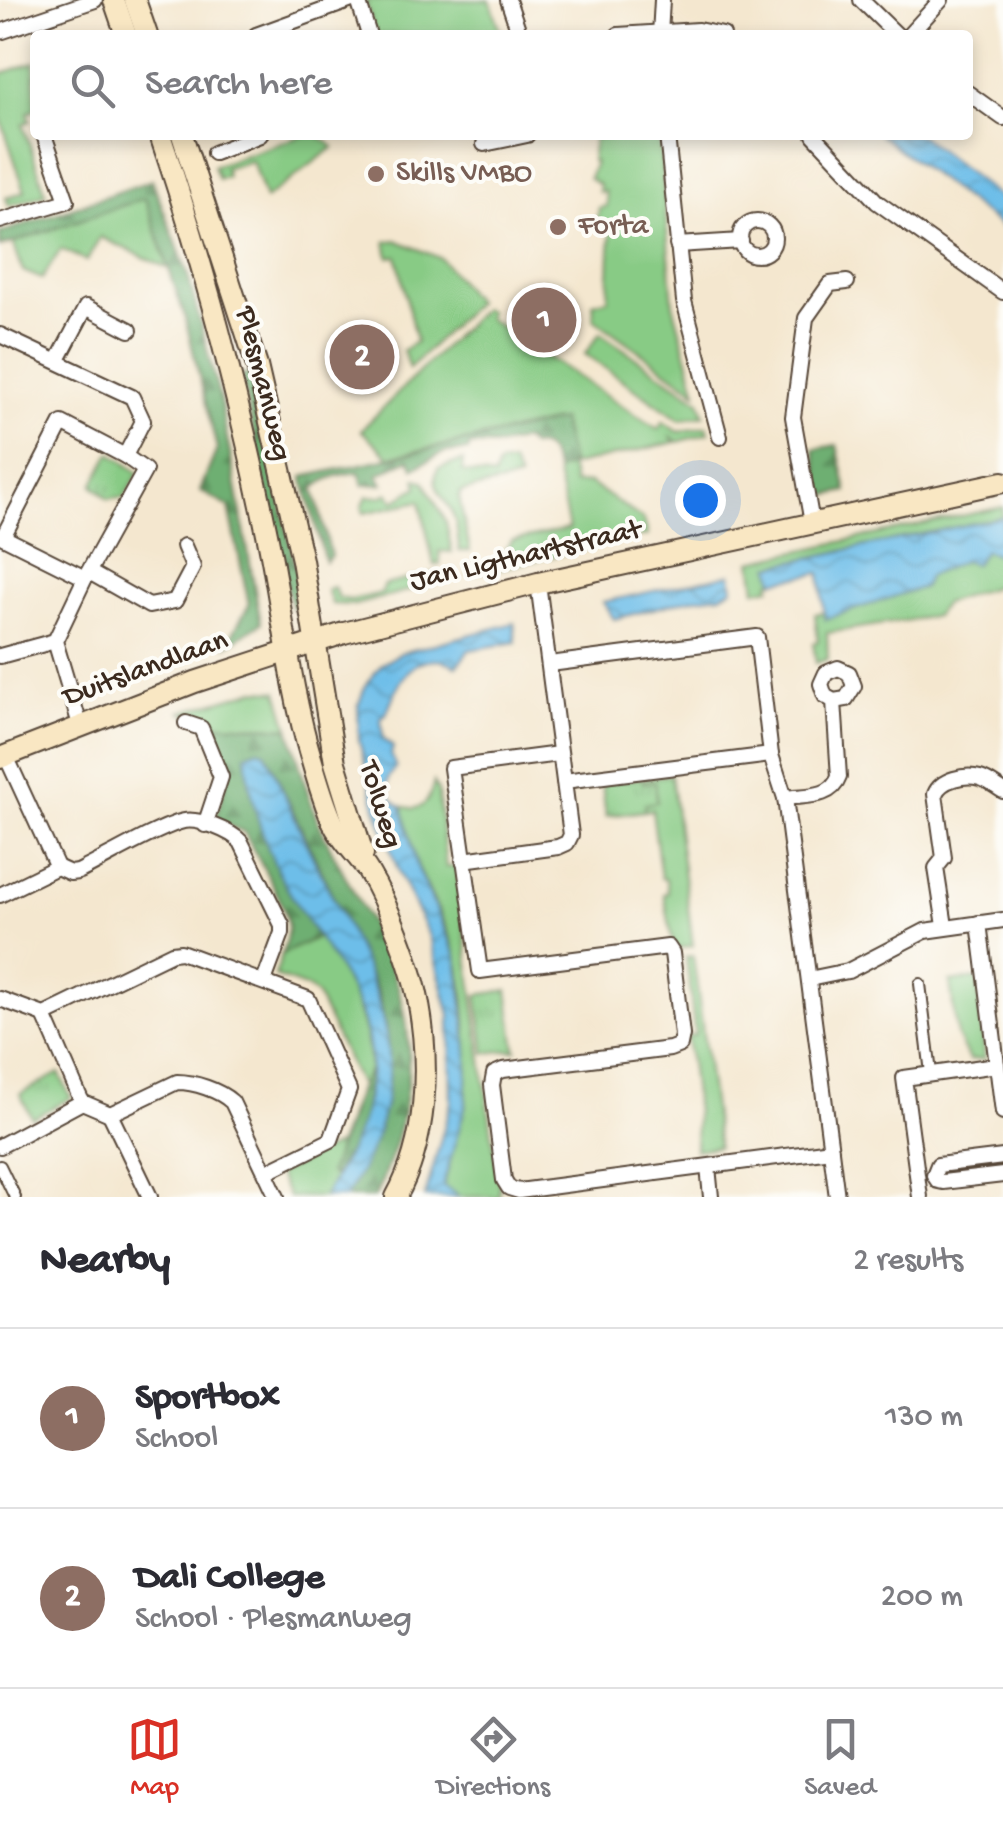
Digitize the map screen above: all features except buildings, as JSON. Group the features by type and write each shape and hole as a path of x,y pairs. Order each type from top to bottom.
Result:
{"main road":[{"path":"114,0 124,30"},
{"path":"135,0 145,30"},
{"name":"Plesmanweg","path":"162,140 230,373 290,652"},
{"name":"Plesmanweg","path":"184,140 257,366 302,560 314,644"},
{"path":"230,373 257,366"},
{"name":"Jan Ligthartstraat","path":"314,644 538,583 1003,482"},
{"name":"Duitslandlaan","path":"3,757 194,682 314,644"},
{"name":"Tolweg","path":"314,644 335,763 371,877 409,965 424,1038 424,1091 418,1131 396,1197"},
{"name":"Tolweg","path":"290,652 310,756 334,826 371,877"}],"street":[{"path":"270,30 355,0 367,30"},
{"path":"508,0 518,30"},
{"path":"660,30 662,0"},
{"path":"861,0 892,30"},
{"path":"914,30 941,0"},
{"path":"0,32 92,1"},
{"path":"973,97 1003,118"},
{"path":"0,221 67,201 46,140"},
{"path":"214,153 247,140"},
{"path":"484,144 503,140"},
{"path":"668,140 684,301 720,437"},
{"path":"819,140 876,202 1003,292"},
{"path":"678,245 741,240"},
{"path":"812,523 793,416 796,384 806,318 830,284 847,282"},
{"path":"58,360 86,307 130,330"},
{"path":"0,335 132,397 143,422 125,456"},
{"path":"80,724 55,641 87,575 145,470 62,423 5,520 3,537 87,575 149,606 174,601 193,567 184,546"},
{"path":"463,860 556,848 571,835 538,583"},
{"path":"550,664 758,637 771,755 784,798 838,1197"},
{"path":"0,656 55,641"},
{"path":"784,798 829,792 835,787 839,777 834,701"},
{"path":"186,723 201,728 222,777 205,825"},
{"path":"559,754 451,768 480,971 668,948 672,953 682,1034 680,1045 670,1050 494,1074 492,1085 504,1180 509,1188 519,1191 831,1150"},
{"path":"564,781 771,755"},
{"path":"3,757 57,867 70,873 182,821 235,835 282,924 264,982"},
{"path":"944,926 936,868 944,858 935,794 938,786 944,781 978,777 1003,791"},
{"path":"0,895 57,867"},
{"path":"809,979 848,971 925,931 1003,920"},
{"path":"979,924 1003,1112"},
{"path":"0,999 44,1015 181,952 308,999 349,1090 331,1140 266,1172"},
{"path":"920,984 931,1073"},
{"path":"44,1015 82,1102 110,1114 150,1197"},
{"path":"920,1197 904,1078 997,1064"},
{"path":"110,1114 177,1082 224,1095 232,1102 277,1197"},
{"path":"0,1146 82,1102"},
{"path":"1003,1157 938,1165 934,1174 943,1182 1003,1174"},
{"path":"0,1166 16,1197"},
{"path":"708,1167 711,1197"}],"green space":[{"path":"365,0 490,0 501,30 374,30"},
{"path":"30,64 30,121 23,124 46,194 9,206 6,198 25,191 0,117 0,74"},
{"path":"289,140 324,140 334,147 265,199 252,161 225,168 227,177 218,179 213,166"},
{"path":"594,140 659,140 673,304 697,392 594,319 593,303 608,299 611,228 597,223 599,208 607,206 605,191 599,192 599,185 589,178 595,162 591,161"},
{"path":"152,180 187,272 220,399 261,623 225,647 249,605 229,507 200,491 217,449 184,314 145,198 0,247 0,233"},
{"path":"145,197 169,269 100,237 87,261 61,249 42,279 23,271 13,242"},
{"path":"396,240 440,258 476,302 409,369 403,350 416,342 397,256 389,257 386,242"},
{"path":"483,308 489,312 487,318 658,429 663,422 679,432 707,426 709,433 678,442 670,436 676,442 570,466 574,484 589,483 644,520 648,535 469,575 468,567 497,560 512,541 569,529 556,471 571,464 561,420 389,457 361,430"},
{"path":"600,333 700,401 704,415 680,420 585,354"},
{"path":"252,373 304,605 292,609 241,376"},
{"path":"561,420 571,465 556,471 545,450 524,440 500,446 470,445 468,451 445,452 414,468 409,459 378,475 383,484 363,485 359,472 325,481 314,489 331,556 325,562 303,477"},
{"path":"837,445 847,491 815,498 814,494 822,491 814,449"},
{"path":"111,453 139,473 124,498 108,499 93,485"},
{"path":"463,461 462,472 494,477 498,465 512,463 519,479 461,492 470,551 459,551 455,519 436,482 438,468"},
{"path":"416,479 424,481 446,522 452,552 439,551 440,564 434,565 420,501 364,513 362,507 367,496 388,493 394,501 418,487"},
{"path":"1003,507 1003,517 771,566 771,587 756,590 752,561"},
{"path":"986,550 1003,557 1000,585 944,603 935,616 827,633 828,659 816,663 815,614 825,613 825,618"},
{"path":"450,570 455,571 455,578 355,605 332,604 327,589 334,587 338,598 351,600 382,593 384,585 438,572 439,577 450,576"},
{"path":"255,690 278,691 289,728 204,723 182,712"},
{"path":"204,723 289,728 316,816 391,967 407,1025 407,1084 396,1141 375,1197 345,1197 371,1148 385,1097 387,1045 377,991 271,764 259,749 246,754 261,827 292,894 319,936 282,954 287,925 275,889 244,832 215,820 229,773 209,726"},
{"path":"671,775 693,946 674,949 664,894 668,893 666,879 661,878 652,810 606,816 602,783"},
{"path":"642,778 644,783 655,782 657,802 645,804 644,811 606,816 602,783"},
{"path":"434,782 446,867 456,867 500,1193 497,1197 460,1197 443,1187 457,1131 465,1074 463,988 454,947 415,860 402,807 423,805"},
{"path":"319,936 344,978 363,1023 370,1071 368,1095 354,1140 324,1197 288,1197 278,1174 338,1144 360,1086 317,996 308,988 275,976 282,954"},
{"path":"693,956 718,1147 695,1150 696,1113 687,1036 695,1035 686,957"},
{"path":"977,978 985,1059 969,1060 957,1036 950,982"},
{"path":"508,990 516,1050 485,1053 477,995"},
{"path":"369,1071 360,1127 333,1176 329,1173"},
{"path":"59,1073 71,1098 32,1118 20,1094"}],"water":[{"path":"887,140 926,140 1003,200 1003,228"},
{"path":"1003,517 1003,557 985,550 975,564 963,561 928,576 924,587 825,619 820,573 774,581 771,566"},
{"path":"731,574 733,588 721,595 614,619 603,602"},
{"path":"514,623 516,642 469,650 457,666 442,661 419,663 403,679 381,718 383,738 393,747 391,754 396,767 387,788 402,807 417,866 457,958 464,1012 466,1104 443,1186 460,1197 425,1197 451,1102 450,1015 429,936 399,873 376,807 359,740 358,706 366,684 382,664 401,653"},
{"path":"259,749 265,752 360,953 385,1031 389,1070 384,1110 370,1152 345,1197 324,1197 364,1113 371,1066 367,1035 344,978 293,899 266,843 253,799 246,754"}],"place":[{"name":"Skills VMBO","path":"376,174"},
{"name":"Forta","path":"558,227"},
{"name":"Sportbox","path":"544,320"},
{"name":"Dali College","path":"362,357"}]}
